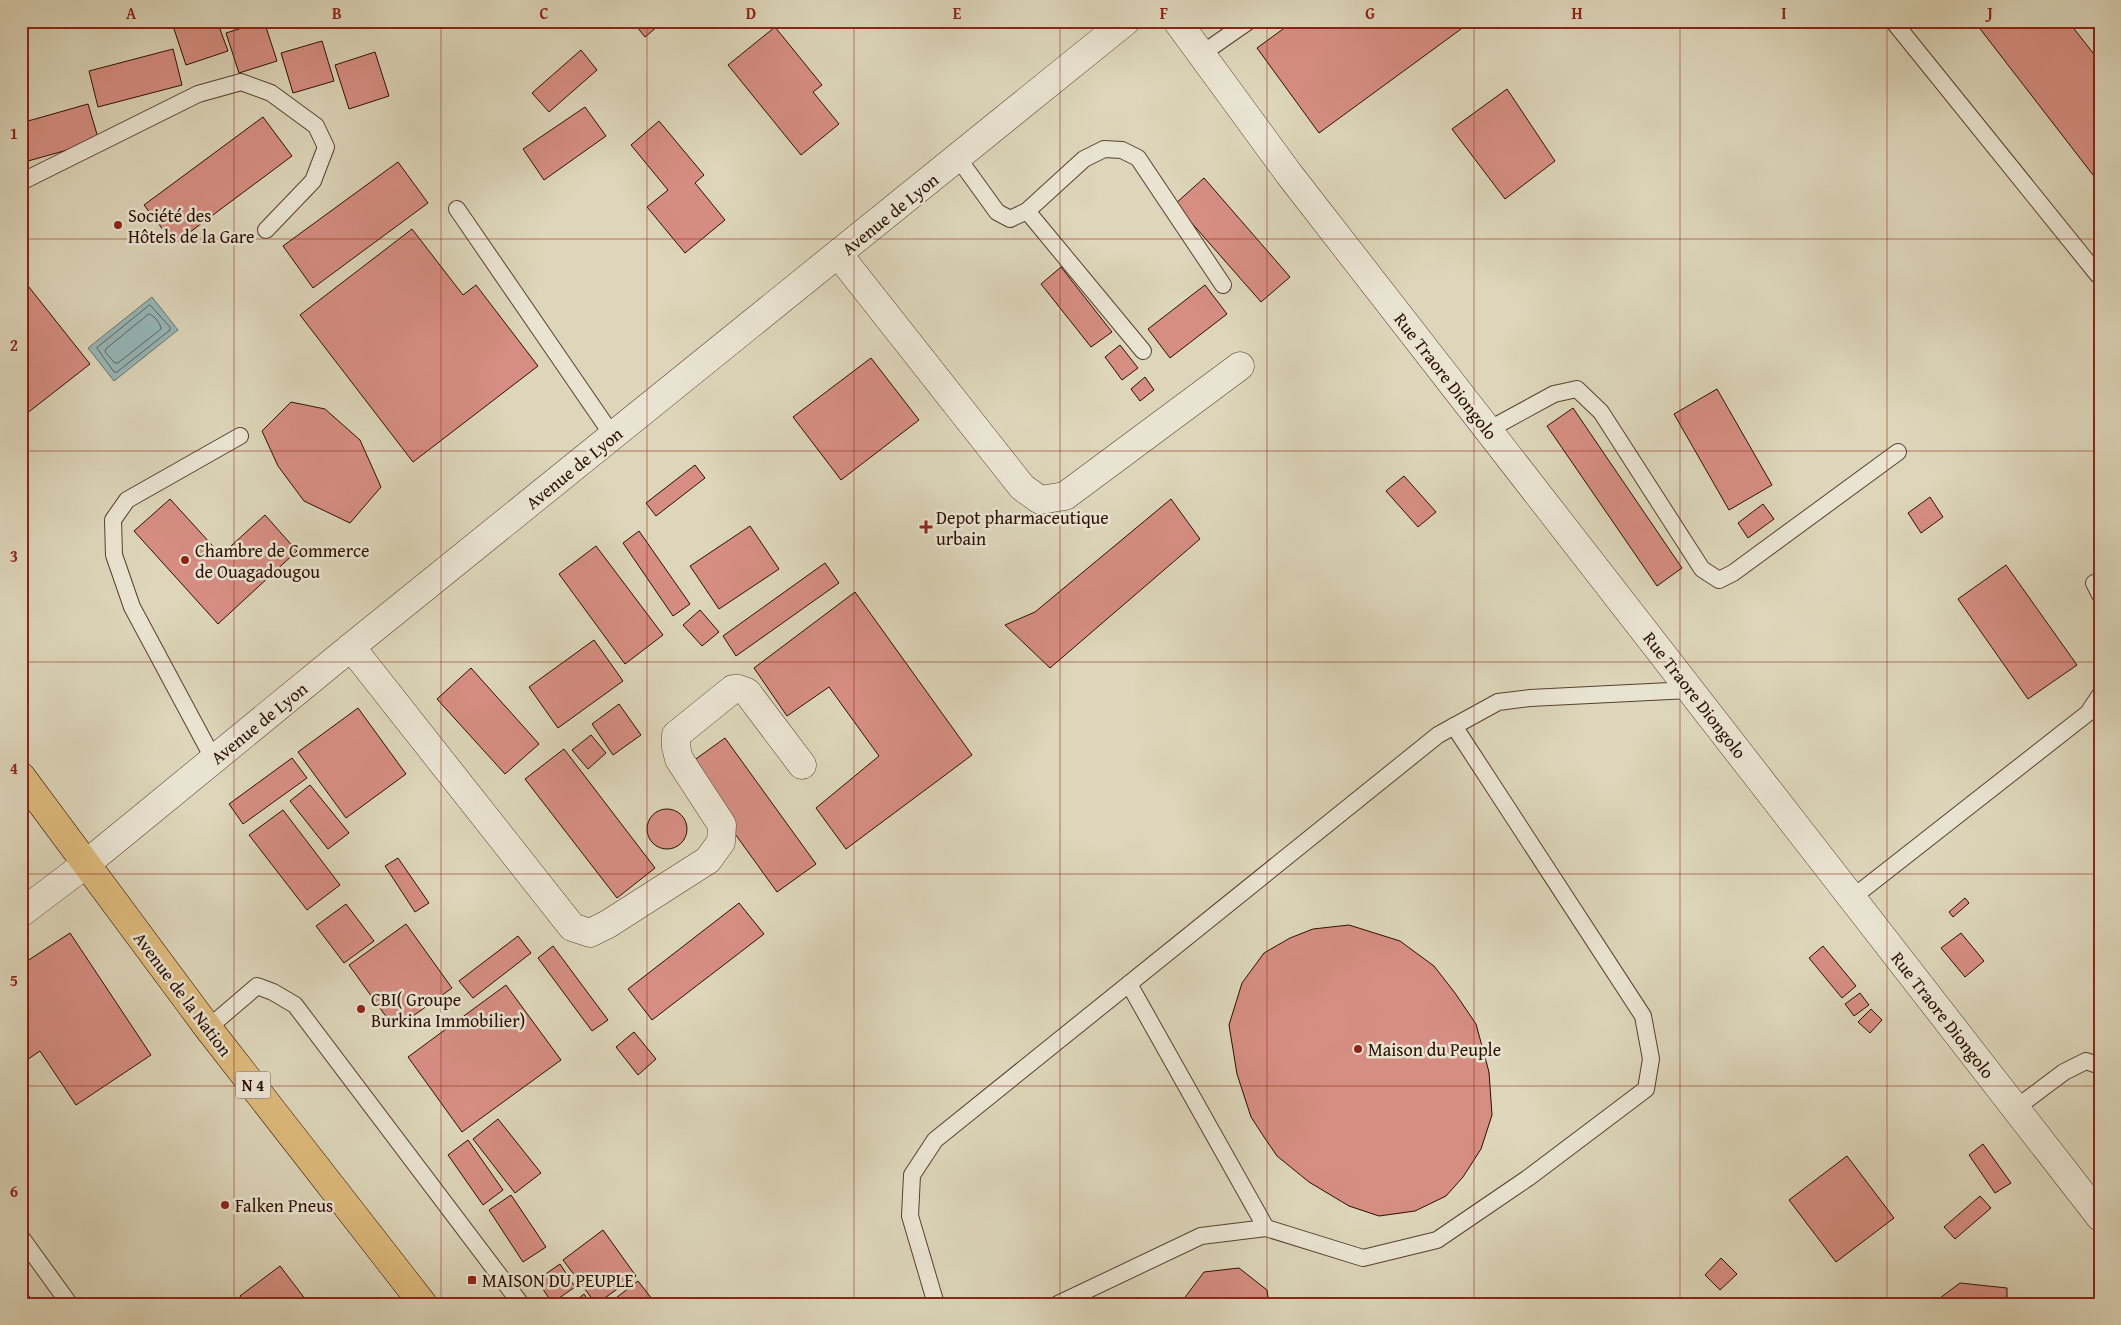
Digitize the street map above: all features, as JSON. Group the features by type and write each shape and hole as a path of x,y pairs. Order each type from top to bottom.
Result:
{"highway":[{"name":"Avenue de la Nation","path":"21,776 208,1028 423,1304"}],"street":[{"name":"Avenue de Lyon","path":"21,913 86,864 351,647 839,255 1126,21"},
{"name":"Rue Traore Diongolo","path":"1177,21 1200,55 1289,174 2100,1217"},
{"path":"839,255 1022,487 1040,500 1065,496 1240,366"},
{"path":"351,647 572,927 590,933 608,924 708,860 721,842 722,825 679,759 676,735 733,689 747,692 802,765"}],"lane":[{"path":"1200,55 1249,21"},
{"path":"1893,21 2098,275"},
{"path":"21,182 198,94 240,82 271,93 316,126 326,147 313,181 266,230"},
{"path":"958,158 997,212 1010,219 1027,212 1084,158 1104,149 1122,150 1138,158 1223,285"},
{"path":"457,209 613,436"},
{"path":"1027,212 1144,352"},
{"path":"1488,430 1554,394 1577,389 1601,412 1702,569 1718,580 1733,572 1898,452"},
{"path":"214,760 132,607 114,555 113,520 127,500 240,436"},
{"path":"936,1304 910,1216 912,1175 935,1140 1438,735 1498,702 1530,698 1690,690"},
{"path":"1852,898 2088,713 2100,696"},
{"path":"1058,1304 1200,1236 1266,1228 1363,1258 1437,1240 1528,1178 1646,1089 1651,1059 1643,1016 1454,726"},
{"path":"1129,984 1266,1228"},
{"path":"208,1028 257,986 273,992 295,1005 521,1304"},
{"path":"2016,1108 2064,1072 2086,1061 2100,1066"},
{"path":"21,1238 68,1302"}],"water":[{"path":"152,297 178,330 114,381 88,348"}],"building":[{"path":"188,21 217,21 228,51 186,65 173,26"},
{"path":"264,21 277,61 239,73 226,33"},
{"path":"632,21 664,21 645,37"},
{"path":"1294,21 1472,21 1319,133 1257,48"},
{"path":"1974,21 2068,21 2100,62 2100,184"},
{"path":"775,27 822,85 813,92 839,124 801,155 728,65"},
{"path":"322,41 334,81 293,93 281,53"},
{"path":"173,49 182,85 98,107 89,71"},
{"path":"581,50 597,70 549,112 532,93"},
{"path":"375,52 389,96 349,109 335,65"},
{"path":"1507,89 1555,161 1505,199 1452,129"},
{"path":"88,104 99,141 21,163 21,123"},
{"path":"585,107 606,136 544,180 523,149"},
{"path":"263,117 292,156 174,244 144,205"},
{"path":"659,121 704,175 695,183 725,220 685,253 647,207 668,190 631,145"},
{"path":"398,162 428,203 313,288 283,246"},
{"path":"1204,178 1290,277 1261,302 1175,204"},
{"path":"412,229 463,295 476,285 538,366 413,462 300,315"},
{"path":"1061,267 1112,332 1091,347 1041,284"},
{"path":"21,277 90,364 21,418"},
{"path":"1205,285 1227,314 1170,358 1148,329"},
{"path":"1120,345 1138,368 1122,380 1105,357"},
{"path":"871,358 919,420 841,480 793,417"},
{"path":"1145,377 1154,390 1140,401 1131,389"},
{"path":"1717,389 1772,485 1729,510 1674,414"},
{"path":"291,402 325,409 360,440 381,487 350,523 304,501 278,466 262,431"},
{"path":"1573,408 1682,568 1657,586 1547,426"},
{"path":"695,465 705,478 656,516 646,503"},
{"path":"1404,476 1436,512 1418,527 1386,491"},
{"path":"1930,497 1943,517 1921,533 1908,513"},
{"path":"170,499 221,555 265,515 297,551 218,624 134,531"},
{"path":"1171,499 1200,539 1050,668 1005,625 1035,612"},
{"path":"1763,504 1774,519 1748,538 1738,523"},
{"path":"750,526 779,569 719,609 690,566"},
{"path":"639,531 690,604 673,616 623,543"},
{"path":"596,546 663,635 625,664 559,574"},
{"path":"825,563 839,583 736,656 723,636"},
{"path":"2006,565 2077,665 2028,699 1958,599"},
{"path":"855,592 972,755 846,849 816,808 879,756 829,687 787,716 754,668"},
{"path":"700,610 719,632 702,646 683,625"},
{"path":"594,640 623,681 558,728 529,687"},
{"path":"471,668 539,744 505,774 437,699"},
{"path":"619,704 641,735 613,755 592,724"},
{"path":"358,708 406,774 346,818 298,752"},
{"path":"591,735 606,753 588,769 572,750"},
{"path":"725,738 816,864 777,892 686,766"},
{"path":"564,749 655,868 617,898 525,779"},
{"path":"292,758 307,778 243,824 229,804"},
{"path":"310,785 349,833 328,849 290,801"},
{"path":"667,809 681,815 687,829 681,843 667,849 653,843 647,829 653,815"},
{"path":"283,810 340,885 307,910 249,835"},
{"path":"398,858 429,903 415,912 385,866"},
{"path":"1965,898 1969,903 1953,917 1949,912"},
{"path":"739,903 764,934 652,1020 628,989"},
{"path":"346,904 374,941 344,963 316,926"},
{"path":"406,924 452,988 395,1029 349,965"},
{"name":"Maison du Peuple","path":"1349,925 1400,941 1434,966 1476,1024 1489,1072 1492,1115 1481,1149 1463,1177 1446,1196 1415,1211 1379,1216 1349,1206 1309,1182 1277,1156 1264,1137 1251,1117 1237,1074 1229,1025 1242,983 1264,953 1290,938 1313,929"},
{"path":"70,933 151,1055 76,1105 40,1051 21,1064 21,965"},
{"path":"1961,933 1984,961 1965,977 1941,948"},
{"path":"518,936 531,953 473,998 459,981"},
{"path":"2100,939 2100,952 2093,944"},
{"path":"553,946 608,1020 592,1031 538,958"},
{"path":"1823,946 1856,986 1842,998 1809,958"},
{"path":"506,985 561,1060 462,1132 408,1057"},
{"path":"1860,993 1869,1005 1854,1016 1845,1004"},
{"path":"1871,1009 1882,1020 1870,1033 1858,1022"},
{"path":"634,1032 656,1059 638,1075 616,1047"},
{"path":"498,1119 541,1173 515,1193 473,1139"},
{"path":"468,1140 503,1190 483,1205 448,1155"},
{"path":"1983,1144 2011,1183 1995,1193 1969,1155"},
{"path":"1847,1156 1894,1218 1836,1262 1789,1200"},
{"path":"511,1195 546,1247 523,1262 489,1210"},
{"path":"1980,1196 1991,1208 1955,1239 1944,1227"},
{"path":"603,1230 636,1276 596,1304 563,1260"},
{"path":"1721,1258 1737,1274 1720,1290 1705,1275"},
{"path":"560,1264 575,1287 552,1303 537,1280"},
{"path":"280,1266 309,1304 246,1304 240,1296"},
{"path":"1239,1268 1267,1290 1269,1304 1183,1304 1183,1300 1204,1272"},
{"path":"638,1281 656,1304 608,1304"},
{"path":"21,1283 34,1304 21,1304"},
{"path":"1960,1283 2007,1288 2007,1304 1932,1304"},
{"path":"584,1294 591,1304 571,1304"}],"place":[{"name":"Société des Hôtels de la Gare","path":"118,225"},
{"name":"Depot pharmaceutique urbain","path":"926,527"},
{"name":"Chambre de Commerce de Ouagadougou","path":"185,560"},
{"name":"CBI( Groupe Burkina Immobilier)","path":"361,1009"},
{"name":"Maison du Peuple","path":"1358,1049"},
{"name":"Falken Pneus","path":"225,1205"},
{"name":"MAISON DU PEUPLE","path":"472,1280"}]}
